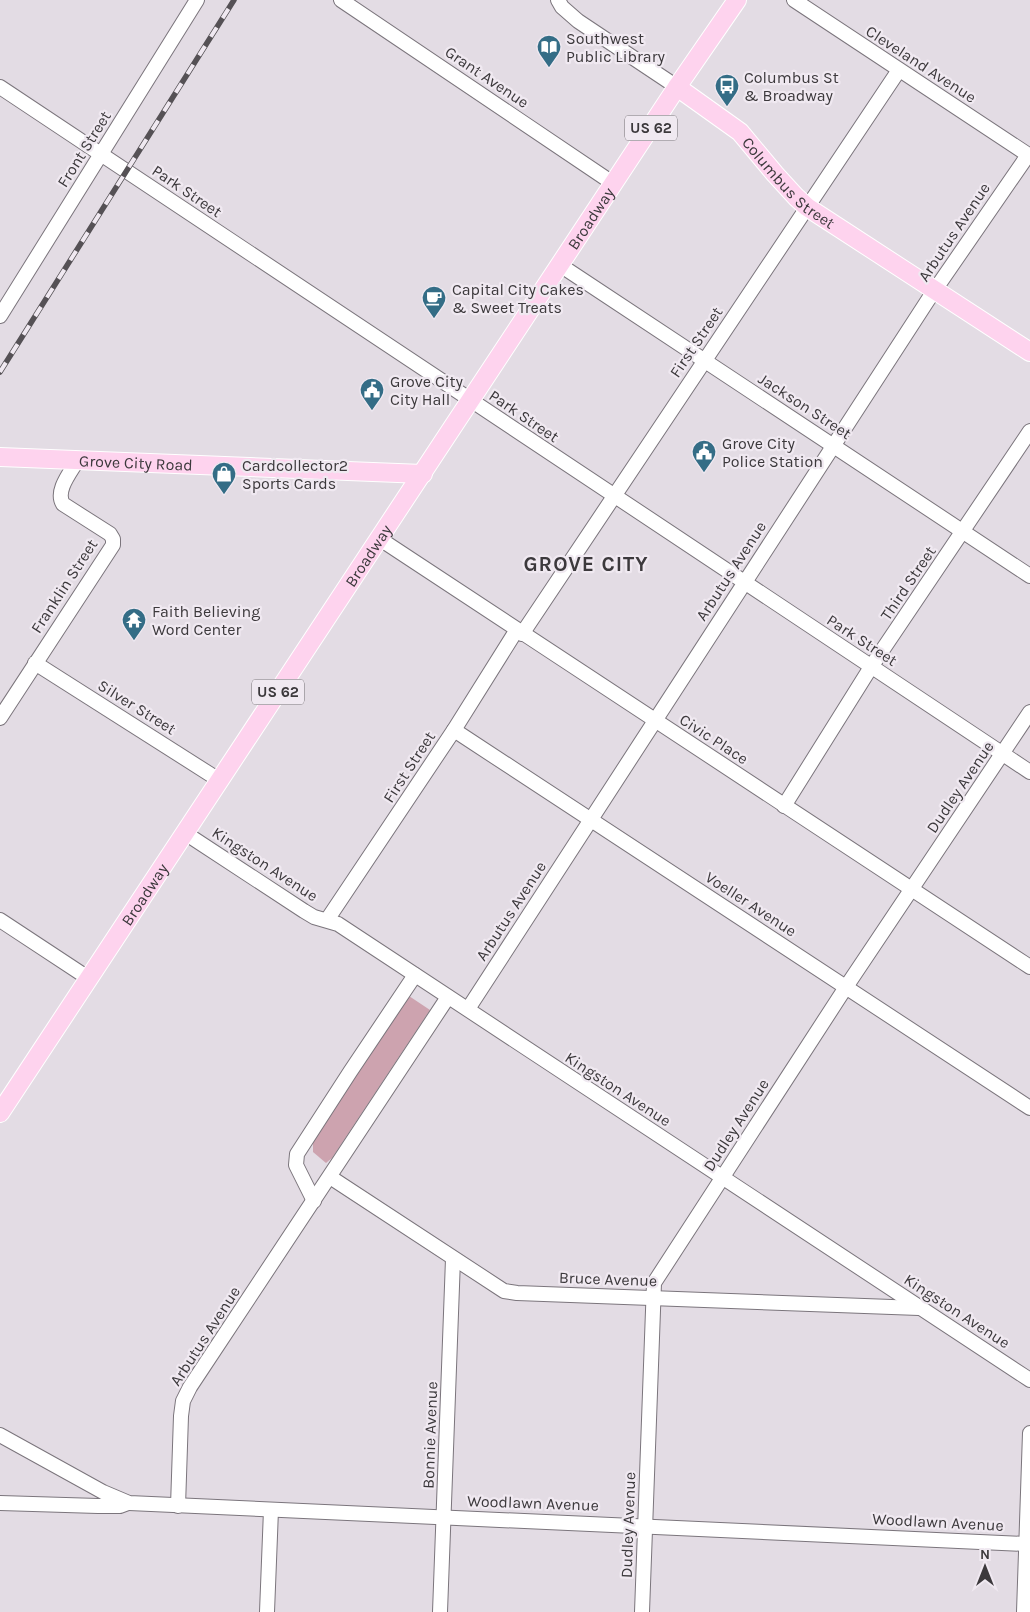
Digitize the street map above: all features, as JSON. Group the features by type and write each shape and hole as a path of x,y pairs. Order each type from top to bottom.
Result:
{"main road":[{"name":"Broadway","path":"0,1113 219,780 380,540 677,87 737,0"},
{"name":"Columbus Street","path":"677,87 740,132 775,174 807,206 1030,352"},
{"name":"Grove City Road","path":"0,457 423,474"}],"street":[{"name":"Front Street","path":"0,316 197,0"},
{"name":"Grant Avenue","path":"341,0 614,184"},
{"name":"Columbus Street","path":"558,0 578,21 677,87"},
{"name":"Cleveland Avenue","path":"794,0 1029,155"},
{"name":"First Street","path":"326,920 519,632 614,497 899,70"},
{"name":"Park Street","path":"0,87 1030,772"},
{"name":"Arbutus Avenue","path":"468,1009 928,300 1029,155"},
{"name":"Jackson Street","path":"560,265 1030,576"},
{"name":"Third Street","path":"784,806 872,667 1030,431"},
{"name":"Franklin Street","path":"0,718 113,545 113,539 110,534 63,504 60,500 62,489 77,461"},
{"name":"Civic Place","path":"380,540 1030,967"},
{"name":"Silver Street","path":"36,663 219,780"},
{"name":"Dudley Avenue","path":"642,1612 654,1283 846,987 1030,712"},
{"name":"Voeller Avenue","path":"454,730 1030,1108"},
{"name":"Kingston Avenue","path":"185,833 304,911 338,924 722,1179 1030,1380"},
{"path":"0,920 88,978"},
{"path":"314,1201 296,1165 297,1154 415,975"},
{"name":"Arbutus Avenue","path":"178,1506 181,1416 183,1401 190,1387 448,997"},
{"name":"Bruce Avenue","path":"330,1177 493,1285 510,1292 920,1308"},
{"name":"Bonnie Avenue","path":"440,1612 453,1259"},
{"path":"1024,1612 1030,1433"},
{"name":"Woodlawn Avenue","path":"0,1435 103,1492 129,1503 1026,1544"},
{"name":"Woodlawn Avenue","path":"0,1503 120,1506 129,1503"},
{"path":"267,1612 271,1510"}],"shaded area":[{"path":"409,996 430,1010 332,1158 326,1163 313,1152 313,1139"}],"railway":[{"path":"0,372 234,0"}],"place":[{"name":"Southwest Public Library","path":"549,68"},
{"name":"Columbus St & Broadway","path":"727,107"},
{"name":"Capital City Cakes & Sweet Treats","path":"434,319"},
{"name":"Grove City City Hall","path":"372,411"},
{"name":"Grove City Police Station","path":"704,473"},
{"name":"Cardcollector2 Sports Cards","path":"224,495"},
{"name":"Faith Believing Word Center","path":"134,641"}],"district":[{"name":"GROVE CITY","path":"586,564"}]}
